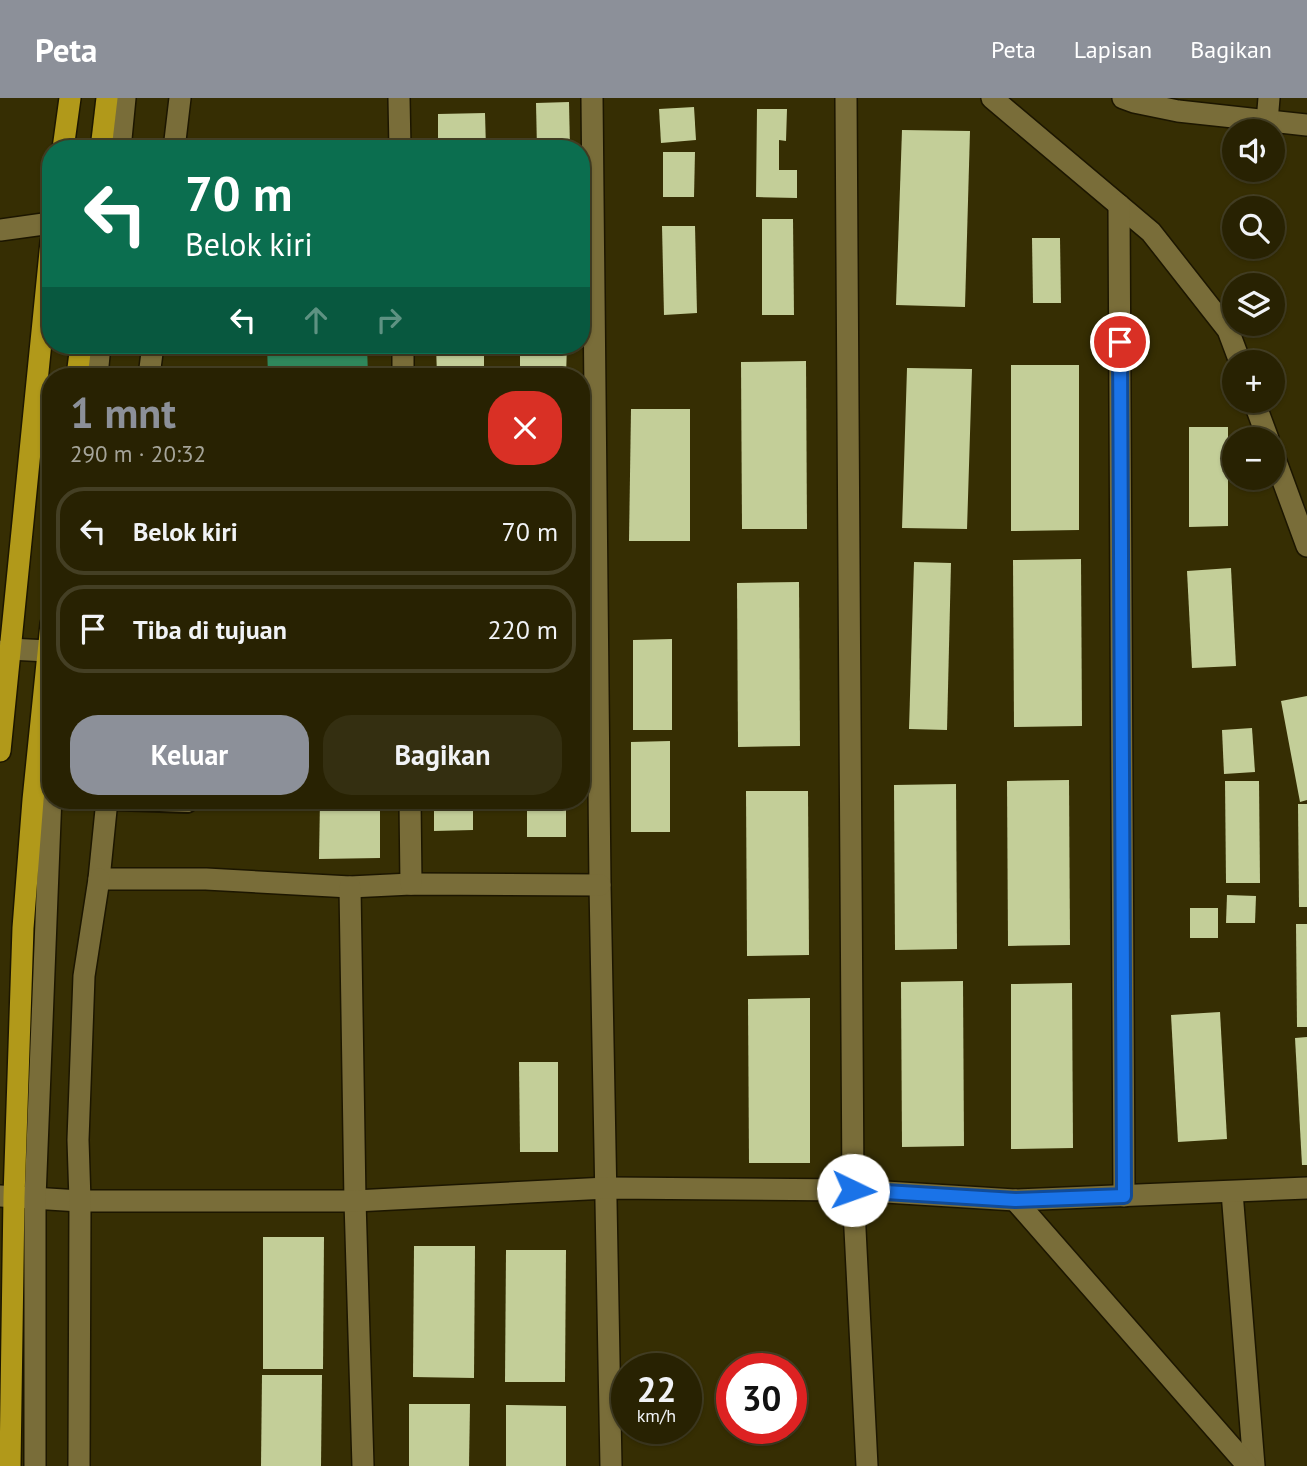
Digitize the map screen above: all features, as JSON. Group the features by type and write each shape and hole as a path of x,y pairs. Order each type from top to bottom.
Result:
{"highway":[{"path":"64,140 70,98"},
{"path":"102,140 107,98"},
{"path":"0,751 4,650 42,320"},
{"path":"10,1466 23,928 43,809"}],"street":[{"path":"121,140 125,98"},
{"path":"175,140 180,98"},
{"path":"399,98 400,140"},
{"path":"592,98 600,885 611,1466"},
{"path":"846,98 853,1190 867,1466"},
{"path":"992,98 1151,232 1228,330 1236,350"},
{"path":"1123,98 1134,103 1178,111 1243,119"},
{"path":"1267,119 1269,98"},
{"path":"1285,123 1307,125"},
{"path":"1119,205 1124,1196"},
{"path":"0,230 42,224"},
{"path":"1285,486 1307,546"},
{"path":"4,650 42,651"},
{"path":"79,1466 78,1140 84,976 106,809"},
{"path":"410,809 411,884"},
{"path":"99,879 206,879 350,887 411,884 600,885"},
{"path":"350,887 363,1466"},
{"path":"35,1466 35,1295 16,1197 80,1201 355,1201 607,1188 853,1190 1015,1200 1307,1188"},
{"path":"1232,1192 1254,1466"},
{"path":"1015,1200 1248,1466"},
{"path":"13,1294 35,1295"}],"shaded area":[{"path":"267,354 367,354 368,368 268,368"}],"building":[{"path":"569,102 570,140 537,140 536,103"},
{"path":"694,107 696,140 661,143 659,109"},
{"path":"757,109 787,109 786,141 779,140 779,170 797,170 797,198 756,197"},
{"path":"485,113 486,140 438,140 438,114"},
{"path":"902,130 970,131 965,307 896,305"},
{"path":"663,152 695,152 694,197 663,197"},
{"path":"762,219 793,219 794,315 762,315"},
{"path":"662,226 695,226 697,313 664,315"},
{"path":"1032,238 1060,238 1061,303 1033,303"},
{"path":"436,354 484,354 484,368 437,368"},
{"path":"520,354 567,354 566,368 520,368"},
{"path":"806,361 807,529 742,529 741,362"},
{"path":"1011,365 1079,365 1079,530 1011,531"},
{"path":"907,368 972,369 967,529 902,528"},
{"path":"631,409 690,409 690,541 629,541"},
{"path":"1189,427 1222,427 1222,490 1228,490 1228,526 1189,527"},
{"path":"1081,559 1082,726 1014,727 1013,560"},
{"path":"914,562 951,563 947,730 909,729"},
{"path":"1231,568 1236,666 1192,668 1187,571"},
{"path":"799,582 800,746 738,747 737,583"},
{"path":"672,639 672,730 633,730 633,640"},
{"path":"1307,696 1307,800 1300,802 1281,701"},
{"path":"1252,728 1255,772 1224,774 1222,730"},
{"path":"670,741 670,832 631,832 631,742"},
{"path":"1069,780 1070,945 1008,946 1007,781"},
{"path":"1225,781 1259,781 1260,883 1226,883"},
{"path":"956,784 957,949 895,950 894,785"},
{"path":"746,791 808,791 809,955 747,956"},
{"path":"1298,804 1307,804 1307,907 1299,907"},
{"path":"320,809 380,809 380,858 319,859"},
{"path":"434,809 473,809 473,830 434,831"},
{"path":"527,809 566,809 566,837 527,837"},
{"path":"1227,895 1256,896 1255,923 1226,923"},
{"path":"1190,908 1218,908 1218,938 1190,938"},
{"path":"1296,924 1307,924 1307,1027 1297,1027"},
{"path":"963,981 964,1146 902,1147 901,982"},
{"path":"1072,983 1073,1148 1011,1149 1011,984"},
{"path":"810,998 810,1163 749,1163 748,999"},
{"path":"1220,1012 1227,1139 1178,1142 1171,1015"},
{"path":"1307,1037 1307,1165 1302,1165 1295,1038"},
{"path":"519,1062 558,1062 558,1152 520,1152"},
{"path":"263,1237 324,1237 323,1369 263,1369"},
{"path":"414,1246 475,1246 474,1378 413,1377"},
{"path":"506,1250 566,1250 565,1382 505,1382"},
{"path":"262,1375 322,1375 321,1466 261,1466"},
{"path":"409,1404 470,1404 469,1466 409,1466"},
{"path":"506,1405 566,1406 566,1466 506,1466"}],"route":[{"path":"853,1190 1015,1200 1124,1196 1120,342"}]}
